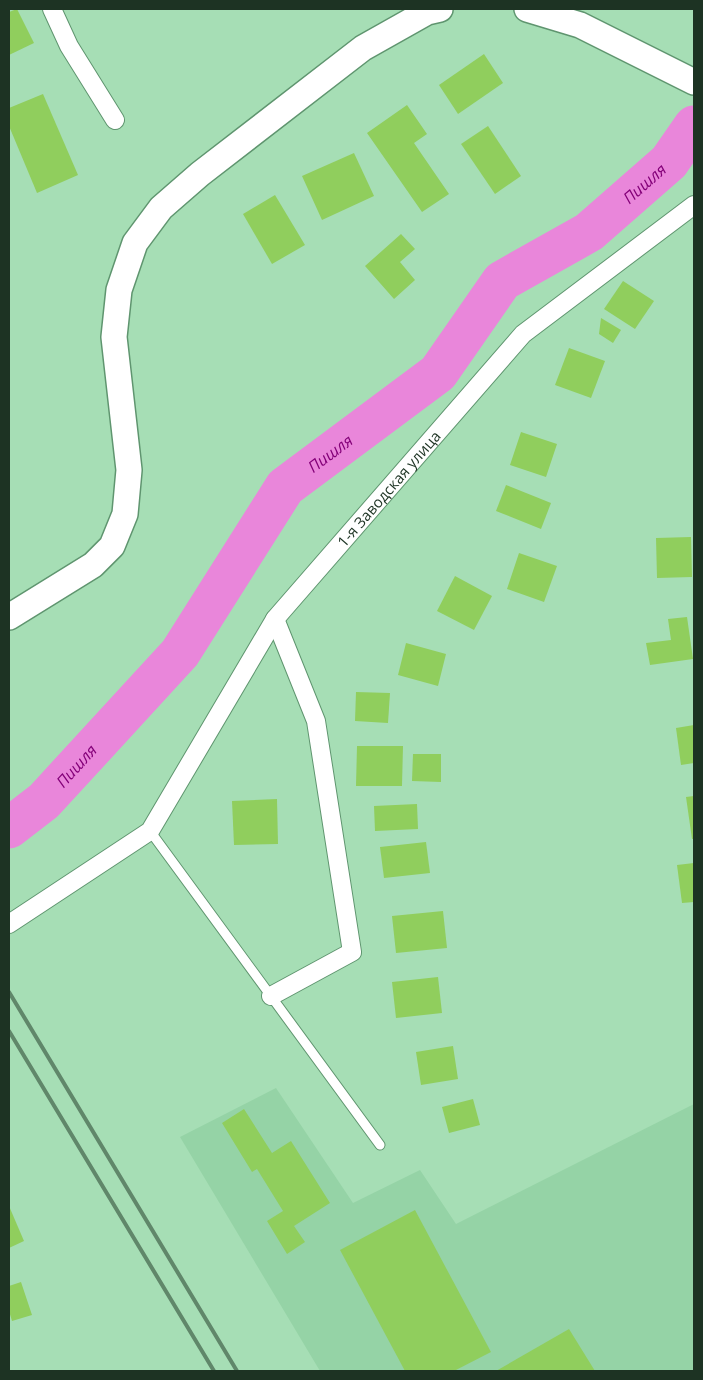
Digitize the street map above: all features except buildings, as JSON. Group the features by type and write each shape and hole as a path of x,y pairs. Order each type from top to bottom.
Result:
{"main road":[{"path":"9,617 93,565 112,546 125,514 129,470 114,336 120,290 135,243 161,208 200,174 363,48 426,12 440,9"},
{"path":"527,9 580,26 662,64 694,82"}],"street":[{"path":"52,9 69,46 115,120"},
{"name":"1-я Заводская улица","path":"150,831 275,619 523,334 694,205"},
{"path":"271,996 352,952 316,721 275,619"},
{"path":"9,924 150,831"}],"lane":[{"path":"150,831 380,1145"}],"shaded area":[{"path":"276,1088 353,1203 420,1170 456,1224 694,1104 694,1371 320,1371 180,1137"}],"waterway":[{"name":"Пишля","path":"9,828 44,801 180,653 285,487 438,373 502,281 589,232 669,162 694,126"}],"railway":[{"path":"9,992 237,1371"},
{"path":"9,1031 214,1371"}]}
